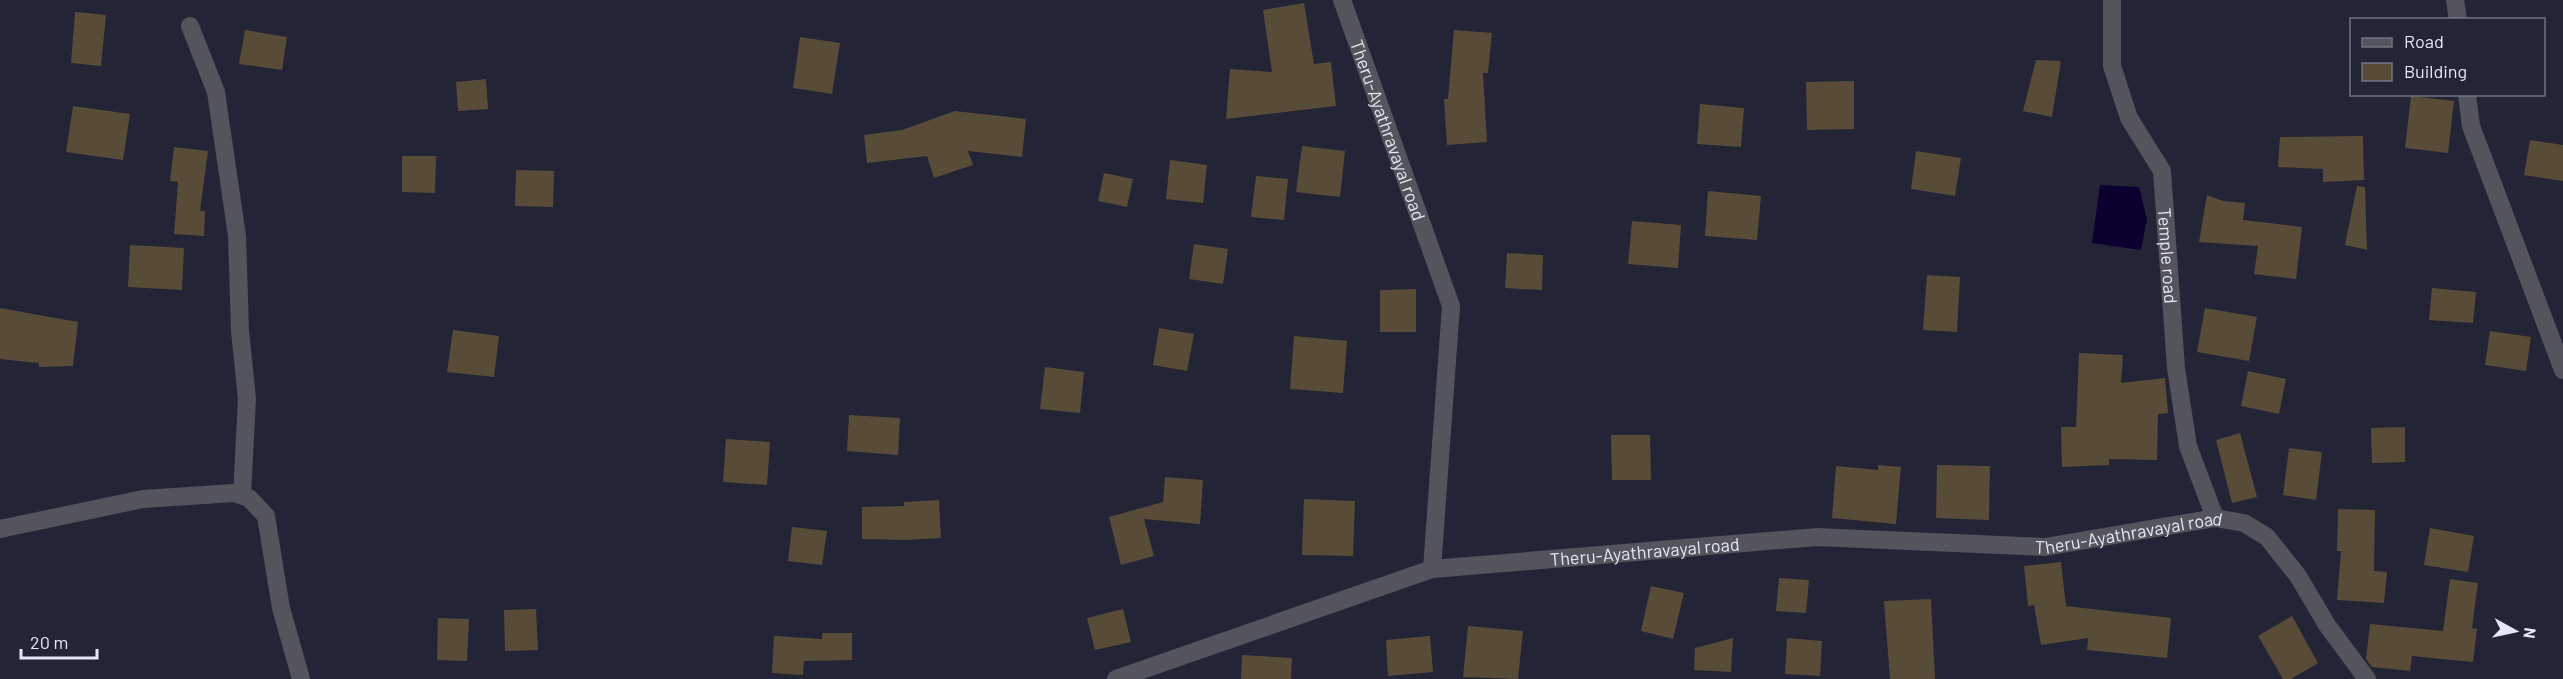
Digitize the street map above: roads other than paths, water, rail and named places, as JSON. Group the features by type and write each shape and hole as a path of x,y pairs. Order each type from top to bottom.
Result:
{"street":[{"name":"Theru-Ayathravayal road","path":"1342,0 1452,306 1432,569 1817,537 2045,547 2215,518 2244,523 2267,537 2298,576 2327,625 2367,679"},
{"name":"Temple road","path":"2112,0 2112,66 2129,118 2162,171 2176,368 2188,446 2215,518"},
{"path":"2455,0 2458,18"},
{"path":"190,26 216,92 237,236 240,332 247,399 242,495"},
{"path":"2467,96 2471,126 2563,370"},
{"path":"0,529 143,499 234,493 249,498 266,516 281,608 301,679"},
{"path":"1116,679 1432,569"}]}
